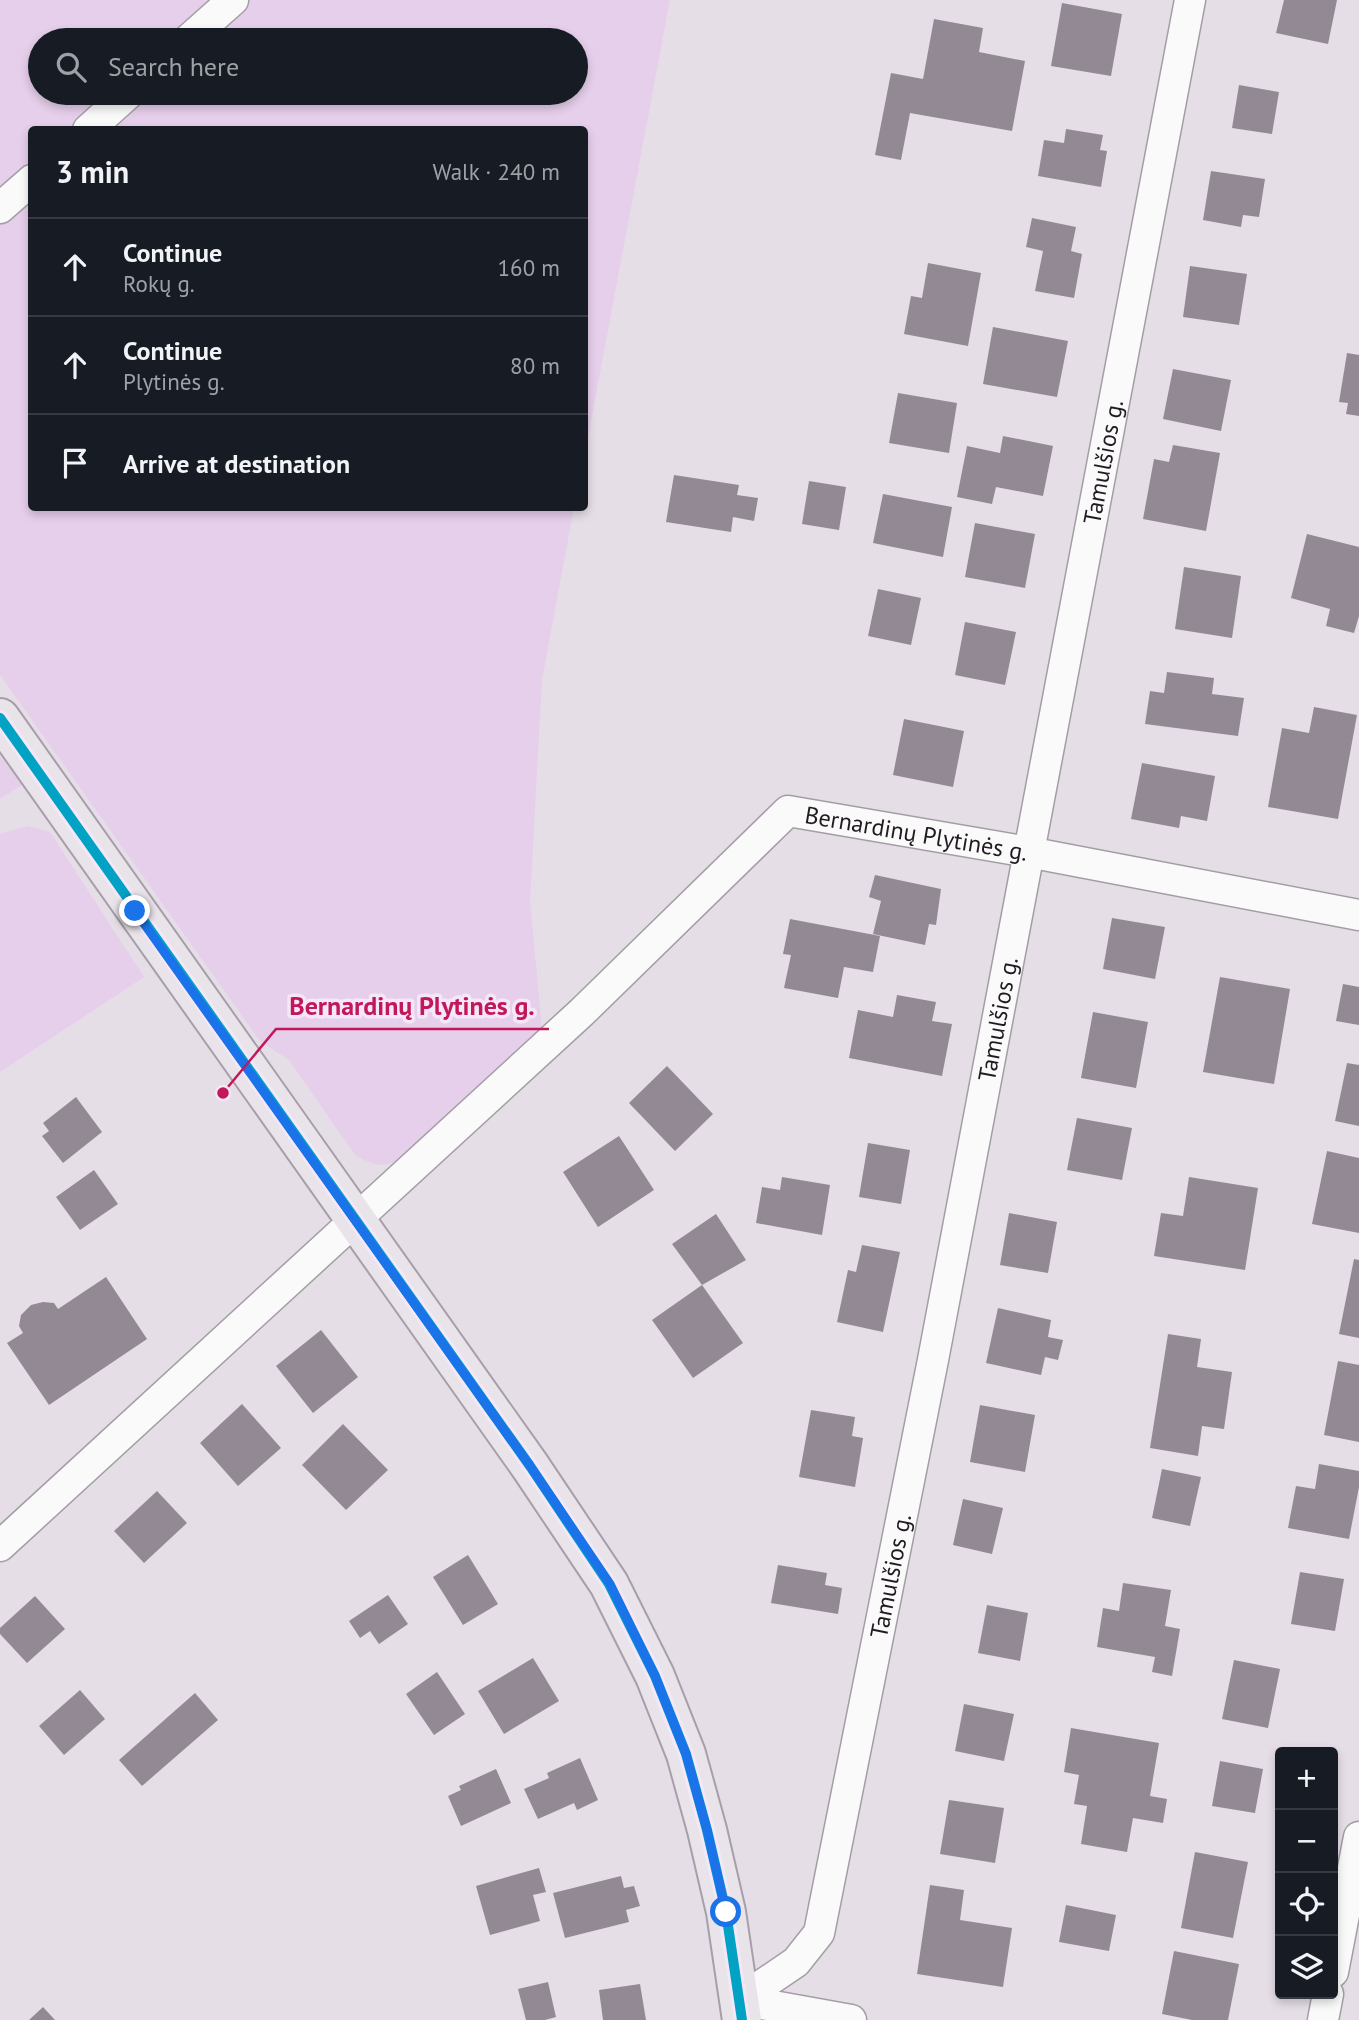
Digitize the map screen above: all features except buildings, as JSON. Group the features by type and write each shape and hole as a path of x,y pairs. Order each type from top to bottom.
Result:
{"main road":[{"path":"0,718 530,1466 602,1574 655,1676 686,1754 723,1898 741,2010"}],"street":[{"path":"202,28 233,0"},
{"name":"Tamulšios g.","path":"741,2010 796,1962 819,1933 933,1360 1190,0"},
{"path":"92,126 116,105"},
{"path":"0,208 28,184"},
{"name":"Bernardinų Plytinės g.","path":"0,1546 582,1013 788,811 1028,852 1359,915"},
{"path":"1338,1946 1359,1837"},
{"path":"1323,2020 1327,1999"},
{"path":"741,2010 850,2020"}],"shaded area":[{"path":"0,0 670,0 588,437 588,126 28,126 28,511 573,511 542,680 530,902 542,1028 405,1157 380,1165 355,1155 289,1060 260,1041 0,675"},
{"path":"0,755 22,785 0,799"},
{"path":"28,826 50,832 144,977 0,1072 0,834"}],"transit line":[{"path":"0,718 530,1466 609,1584 655,1676 686,1754 726,1912 742,2020"}],"place":[{"name":"Bernardinų Plytinės g.","path":"223,1093"}],"route":[{"path":"135,911 399,1279 610,1584 655,1676 686,1754 726,1912"}]}
